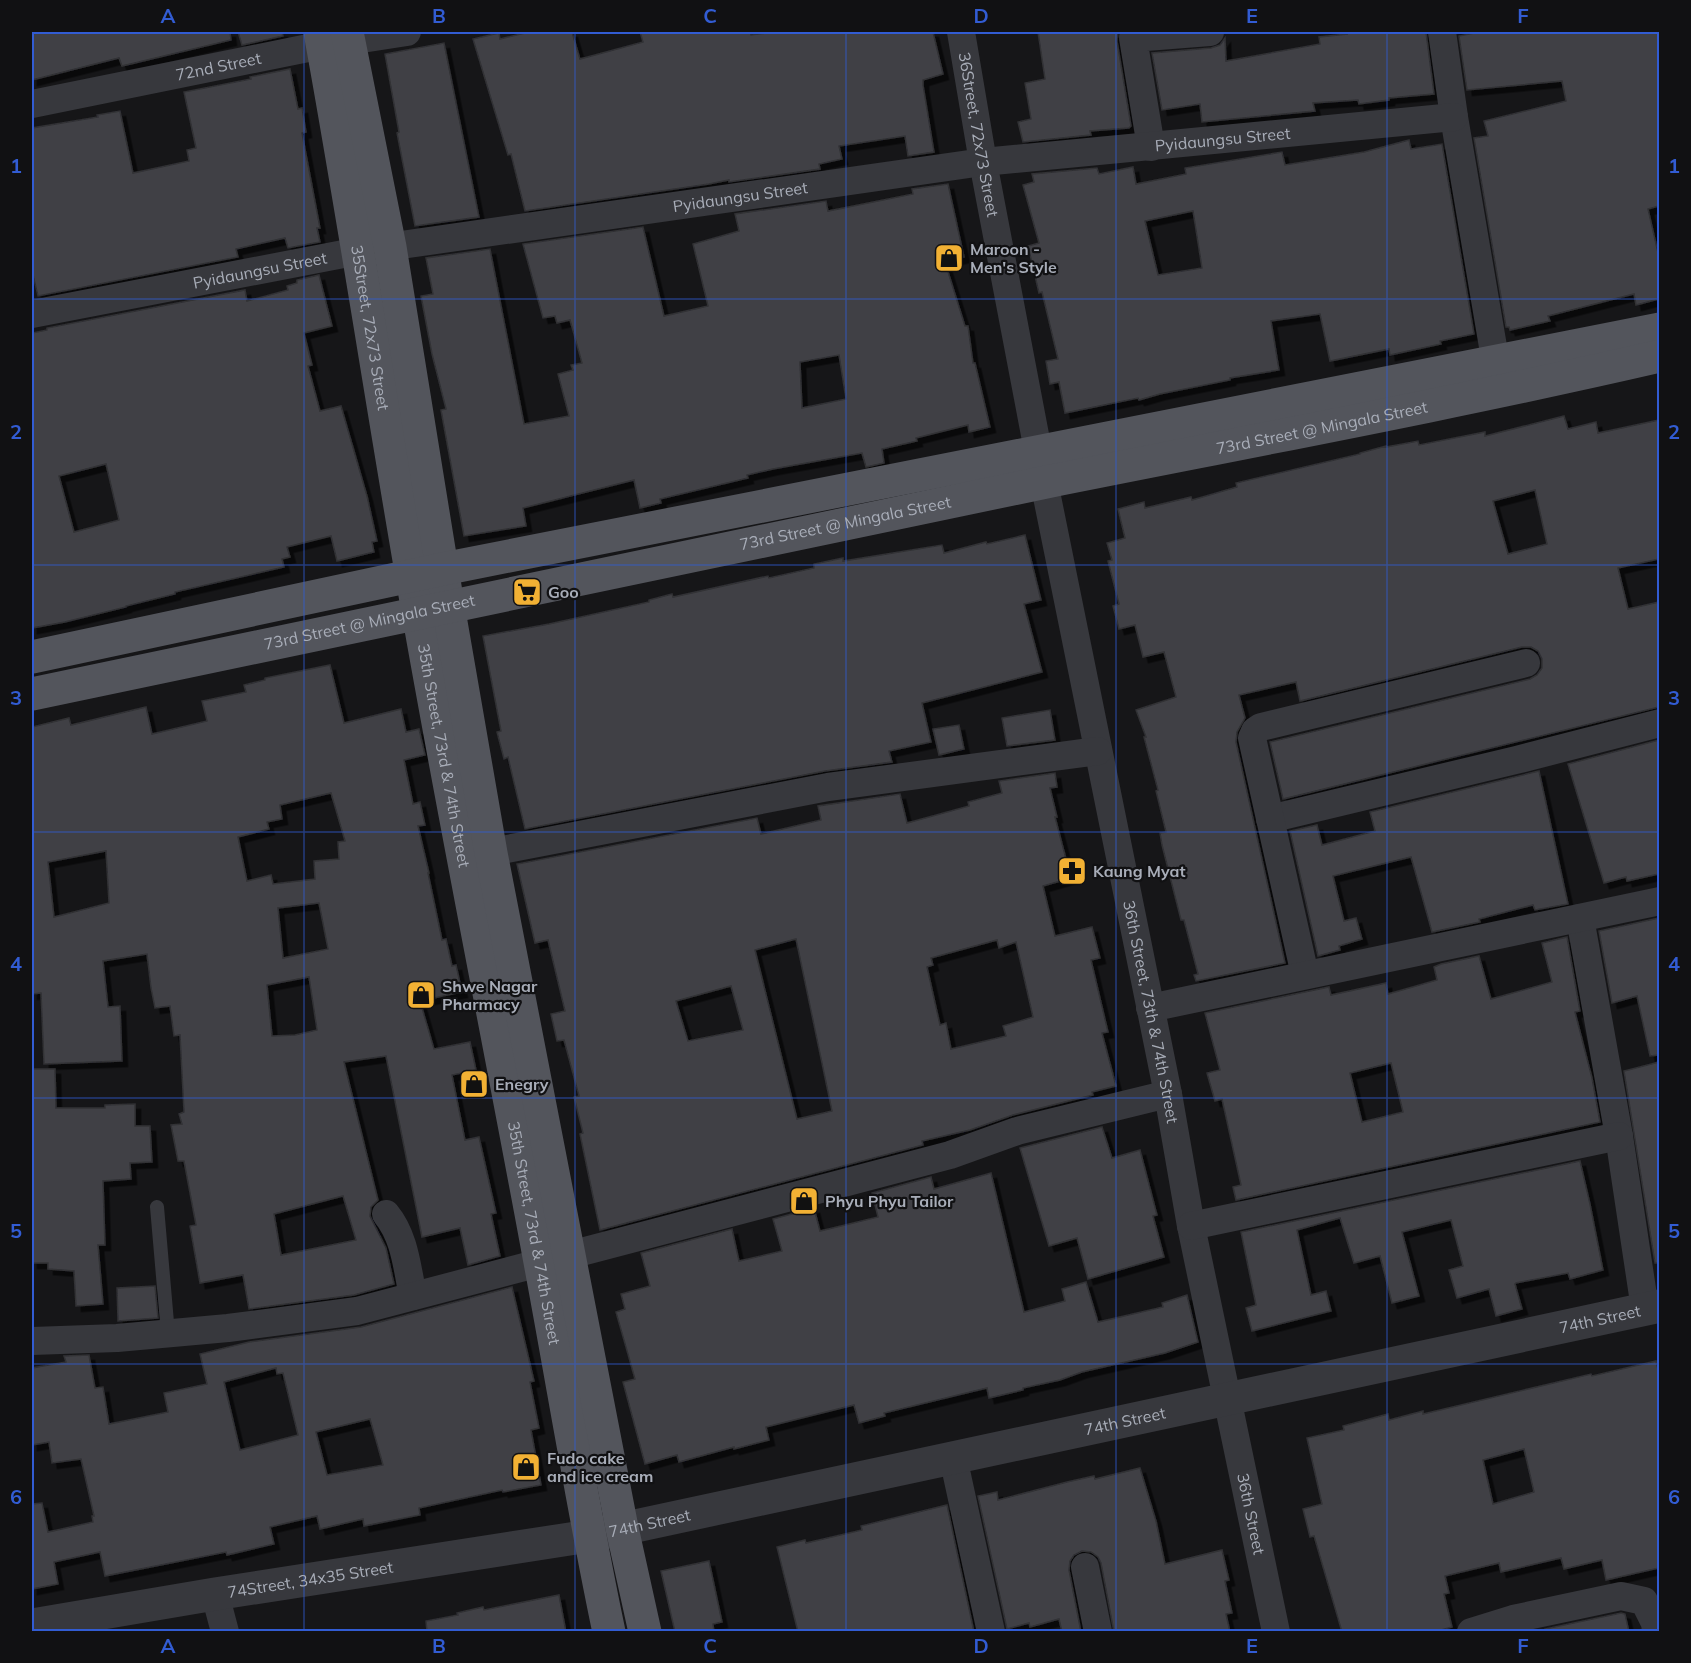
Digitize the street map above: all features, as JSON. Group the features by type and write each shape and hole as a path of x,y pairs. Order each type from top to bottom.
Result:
{"main road":[{"name":"35Street, 72x73 Street","path":"335,37 375,249 433,608"},
{"name":"73rd Street @ Mingala Street","path":"1498,377 1659,329"},
{"name":"73rd Street @ Mingala Street","path":"32,657 427,573 1041,467 1498,377 1659,356"},
{"name":"73rd Street @ Mingala Street","path":"32,694 433,608 1041,467"},
{"name":"35th Street, 73rd & 74th Street","path":"433,608 477,855 555,1258 622,1528 645,1632"},
{"name":"35th Street, 73rd & 74th Street","path":"555,1258 589,1536 609,1632"}],"street":[{"name":"72nd Street","path":"32,104 335,37 407,32"},
{"name":"36Street, 72x73 Street","path":"961,32 983,162 1041,467"},
{"path":"1151,147 1132,35 1210,32"},
{"path":"1442,32 1498,377"},
{"name":"Pyidaungsu Street","path":"32,314 375,249 983,162 1454,117"},
{"name":"36th Street, 73th & 74th Street","path":"1041,467 1168,1094 1191,1226 1228,1398"},
{"path":"1305,975 1252,738 1255,731 1261,727 1526,663"},
{"path":"1270,819 1659,723"},
{"path":"477,855 828,787 1098,751"},
{"path":"1150,1008 1659,901"},
{"path":"1580,918 1652,1307"},
{"path":"32,1341 168,1334 357,1311 950,1155 1017,1131 1168,1094"},
{"path":"1191,1226 1619,1137"},
{"path":"386,1214 401,1238 413,1296"},
{"name":"74th Street","path":"589,1536 1652,1307"},
{"name":"36th Street","path":"1228,1398 1276,1632"},
{"path":"953,1457 991,1632"},
{"name":"74Street, 34x35 Street","path":"32,1626 215,1594 589,1536"},
{"path":"1085,1567 1098,1632"},
{"path":"215,1594 225,1632"},
{"path":"1471,1632 1513,1618 1621,1596 1644,1600 1655,1623 1656,1632"}],"lane":[{"path":"157,1207 168,1334"}],"building":[{"path":"32,32 230,32 231,40 122,66 119,58 32,80"},
{"path":"238,32 282,32 283,36 242,45"},
{"path":"529,32 572,32 580,59 643,42 640,32 750,32 751,35 774,32 933,32 943,74 923,80 923,85 934,152 908,156 905,136 839,146 842,159 819,164 820,169 729,182 729,180 525,211 511,154 508,155 473,39 499,33 500,39"},
{"path":"1038,32 1118,32 1117,41 1131,126 1129,128 1090,131 1091,135 1023,142 1018,122 1031,119 1025,83 1045,79"},
{"path":"1346,32 1426,32 1434,94 1389,98 1389,100 1359,104 1358,100 1313,103 1315,111 1202,122 1200,104 1162,110 1152,53 1211,48 1220,45 1225,38 1226,61 1320,44 1319,37 1347,34"},
{"path":"1479,32 1659,32 1659,206 1648,209 1659,257 1659,299 1636,305 1634,294 1548,316 1550,321 1510,330 1506,327 1474,138 1488,136 1484,121 1566,101 1562,81 1467,90 1459,36"},
{"path":"444,43 479,217 415,226 385,54"},
{"path":"290,69 298,109 302,108 306,132 302,133 320,228 317,228 320,242 288,248 285,238 236,249 238,257 38,296 32,271 32,128 120,111 133,173 189,161 187,150 196,148 184,92"},
{"path":"1409,140 1411,149 1442,144 1474,334 1390,355 1389,349 1330,361 1320,314 1271,321 1279,370 1230,378 1230,380 1139,400 1138,398 1065,413 1059,382 1050,384 1046,361 1058,359 1028,246 1039,243 1023,185 1034,182 1032,174 1097,168 1099,174 1133,167 1136,184 1186,174 1185,168 1282,152 1285,165 1364,152","holes":["1193,211 1202,268 1158,275 1145,221"]},
{"path":"948,184 964,257 945,262 965,326 968,326 973,363 975,363 990,427 969,432 968,425 882,449 884,463 866,467 862,453 773,469 747,475 748,478 660,499 661,503 640,508 634,480 523,508 526,526 464,536 441,410 446,409 421,296 433,294 426,258 490,249 524,424 569,416 558,374 573,370 571,365 582,363 570,320 557,323 555,316 543,318 523,244 643,227 664,316 708,306 693,244 739,231 735,214 826,201 828,211 913,194 912,189","holes":["839,355 846,399 802,408 800,362"]},
{"path":"319,275 332,326 304,333 312,365 308,366 320,411 341,406 367,496 377,541 372,542 374,552 337,561 331,536 287,547 290,557 282,559 284,567 175,592 175,594 65,622 32,628 32,333 47,330 47,328 245,290 247,301 288,290 287,286 297,283 297,280","holes":["106,464 119,520 74,532 59,476"]},
{"path":"1564,416 1568,429 1596,422 1598,433 1659,420 1659,559 1618,568 1628,609 1659,602 1659,707 1283,799 1270,742 1530,679 1542,668 1542,659 1538,651 1531,647 1522,647 1300,701 1296,682 1239,695 1245,718 1237,732 1236,742 1285,963 1196,981 1194,975 1198,974 1184,920 1181,920 1162,845 1160,833 1166,832 1156,791 1158,790 1144,737 1146,737 1136,710 1176,697 1164,652 1143,657 1135,625 1119,629 1113,606 1119,604 1108,561 1112,560 1107,543 1125,538 1118,509 1144,502 1145,508 1191,497 1192,500 1237,487 1236,483 1386,446 1418,441 1419,445 1485,432 1485,436","holes":["1535,490 1547,544 1508,554 1493,501"]},
{"path":"1025,535 1041,600 1024,604 1042,672 922,703 931,742 889,751 892,762 825,771 525,829 508,757 504,759 497,732 501,731 483,636 649,602 649,600 672,594 673,597 768,576 769,578 814,568 814,564 843,558 843,561 942,545 944,553"},
{"path":"330,665 344,723 401,709 406,732 419,729 425,755 404,760 413,804 420,802 425,825 418,826 442,940 446,939 452,966 456,965 462,992 420,1001 434,1049 470,1042 476,1070 452,1075 465,1140 479,1137 496,1213 491,1214 500,1256 468,1265 460,1228 422,1237 386,1056 344,1062 378,1200 371,1207 370,1216 386,1248 394,1284 354,1295 249,1309 243,1275 200,1283 190,1226 196,1225 184,1161 178,1161 171,1125 182,1124 179,1114 184,1112 180,1035 174,1036 170,1006 155,1008 147,954 103,961 108,1007 120,1006 122,1061 44,1064 41,993 32,994 32,727 69,718 71,725 146,707 152,734 207,721 202,701 246,692 244,685 265,680 265,678","holes":["331,793 345,841 338,842 339,859 314,861 315,879 273,884 271,875 247,881 238,837 269,829 267,822 282,819 280,805","106,851 109,903 54,917 48,862","319,903 328,949 283,958 278,908","309,977 317,1030 295,1035 272,1036 267,985","343,1196 356,1240 281,1255 274,1214"]},
{"path":"1050,710 1055,740 1007,746 1002,718"},
{"path":"959,725 964,749 939,755 933,729"},
{"path":"1659,740 1659,874 1627,881 1626,877 1604,883 1568,764"},
{"path":"1539,771 1568,904 1535,910 1533,905 1479,919 1480,922 1432,932 1411,857 1333,876 1344,921 1356,918 1362,939 1339,946 1340,950 1318,956 1290,831 1317,825 1322,845 1375,831 1370,812"},
{"path":"1055,773 1057,787 1050,788 1071,878 1043,886 1055,936 1092,927 1100,958 1091,960 1108,1032 1102,1033 1116,1086 1092,1092 1093,1095 1013,1115 970,1130 922,1141 923,1145 600,1230 580,1134 583,1133 574,1097 579,1096 564,1040 557,1041 551,1014 565,1011 548,940 535,943 517,864 757,818 761,834 821,820 818,806 900,794 907,823 969,806 968,802 1002,793 999,781","holes":["796,939 832,1111 797,1119 755,950","997,940 999,948 1016,942 1033,1017 1003,1026 1006,1036 951,1049 946,1023 940,1025 927,967 933,965 931,958","731,986 743,1030 688,1041 676,1001"]},
{"path":"1659,918 1659,1055 1650,1056 1637,996 1612,1003 1599,931"},
{"path":"1567,937 1580,1011 1575,1012 1592,1078 1600,1122 1236,1200 1233,1187 1241,1185 1222,1099 1215,1101 1207,1073 1220,1070 1205,1013 1329,987 1331,995 1386,983 1388,994 1437,980 1434,967 1441,964 1479,956 1491,999 1552,982 1542,943","holes":["1391,1063 1403,1112 1362,1122 1350,1073"]},
{"path":"1659,1062 1659,1263 1655,1263 1624,1071"},
{"path":"32,1069 55,1069 56,1108 105,1108 105,1105 135,1104 135,1126 150,1126 152,1162 130,1163 131,1179 103,1181 105,1245 98,1245 103,1304 76,1306 74,1271 48,1269 48,1263 32,1263"},
{"path":"1102,1127 1112,1158 1140,1150 1157,1215 1153,1216 1164,1257 1088,1279 1077,1238 1049,1246 1020,1148"},
{"path":"1580,1161 1603,1270 1570,1279 1568,1273 1516,1283 1522,1309 1496,1316 1489,1289 1457,1298 1449,1270 1463,1266 1451,1220 1402,1232 1419,1296 1392,1303 1380,1256 1354,1263 1340,1218 1297,1230 1311,1295 1326,1291 1331,1311 1252,1331 1246,1308 1256,1305 1241,1232"},
{"path":"991,1173 1024,1312 1065,1301 1062,1289 1086,1282 1098,1322 1163,1307 1162,1303 1187,1295 1198,1342 1165,1353 1023,1388 1023,1390 989,1398 987,1388 884,1413 885,1416 859,1423 854,1405 766,1427 769,1440 679,1462 677,1455 645,1464 623,1382 635,1379 616,1312 625,1309 621,1294 650,1286 641,1253 732,1229 739,1261 782,1251 773,1219 814,1208 820,1231 878,1217 872,1193 931,1177 934,1189"},
{"path":"155,1286 158,1318 118,1321 117,1288"},
{"path":"512,1287 534,1381 530,1382 539,1428 531,1430 541,1485 503,1492 502,1490 419,1508 420,1515 364,1526 363,1519 320,1529 317,1516 270,1527 274,1544 227,1555 226,1552 105,1576 100,1552 54,1562 58,1584 32,1589 32,1504 42,1503 48,1532 93,1522 92,1516 94,1516 81,1459 52,1463 49,1442 32,1445 32,1368 66,1362 64,1356 89,1355 95,1388 103,1387 109,1424 168,1412 164,1393 207,1384 200,1354 249,1342 361,1327","holes":["276,1368 277,1374 283,1373 298,1435 240,1450 224,1382","370,1419 383,1465 327,1475 316,1432"]},
{"path":"1656,1361 1659,1374 1659,1568 1606,1580 1602,1560 1564,1569 1561,1558 1501,1572 1499,1563 1445,1576 1449,1593 1444,1594 1452,1627 1434,1632 1342,1632 1314,1536 1310,1537 1303,1509 1322,1504 1307,1438 1344,1430 1343,1426 1388,1414 1389,1420 1423,1411 1423,1414 1591,1374 1592,1376","holes":["1524,1449 1534,1492 1493,1504 1483,1460"]},
{"path":"1140,1468 1156,1521 1165,1564 1222,1550 1229,1580 1225,1581 1232,1613 1226,1614 1230,1632 1114,1632 1101,1563 1098,1557 1091,1552 1082,1551 1074,1555 1070,1561 1069,1570 1081,1632 1062,1632 1059,1619 1030,1627 1029,1623 1007,1629 978,1496 997,1492 998,1500 1067,1482 1094,1476 1095,1479"},
{"path":"947,1505 974,1632 798,1632 777,1547 862,1530 861,1526"},
{"path":"709,1561 722,1622 713,1624 714,1632 675,1632 661,1571"},
{"path":"559,1595 566,1632 427,1632 426,1621 458,1615 457,1613 483,1607 484,1610"},
{"path":"1625,1614 1629,1632 1546,1632 1545,1629"}],"place":[{"name":"Maroon - Men's Style","path":"949,258"},
{"name":"Goo","path":"527,592"},
{"name":"Kaung Myat","path":"1072,871"},
{"name":"Shwe Nagar Pharmacy","path":"421,995"},
{"name":"Enegry","path":"474,1084"},
{"name":"Phyu Phyu Tailor","path":"804,1201"},
{"name":"Fudo cake and ice cream","path":"526,1467"}]}
